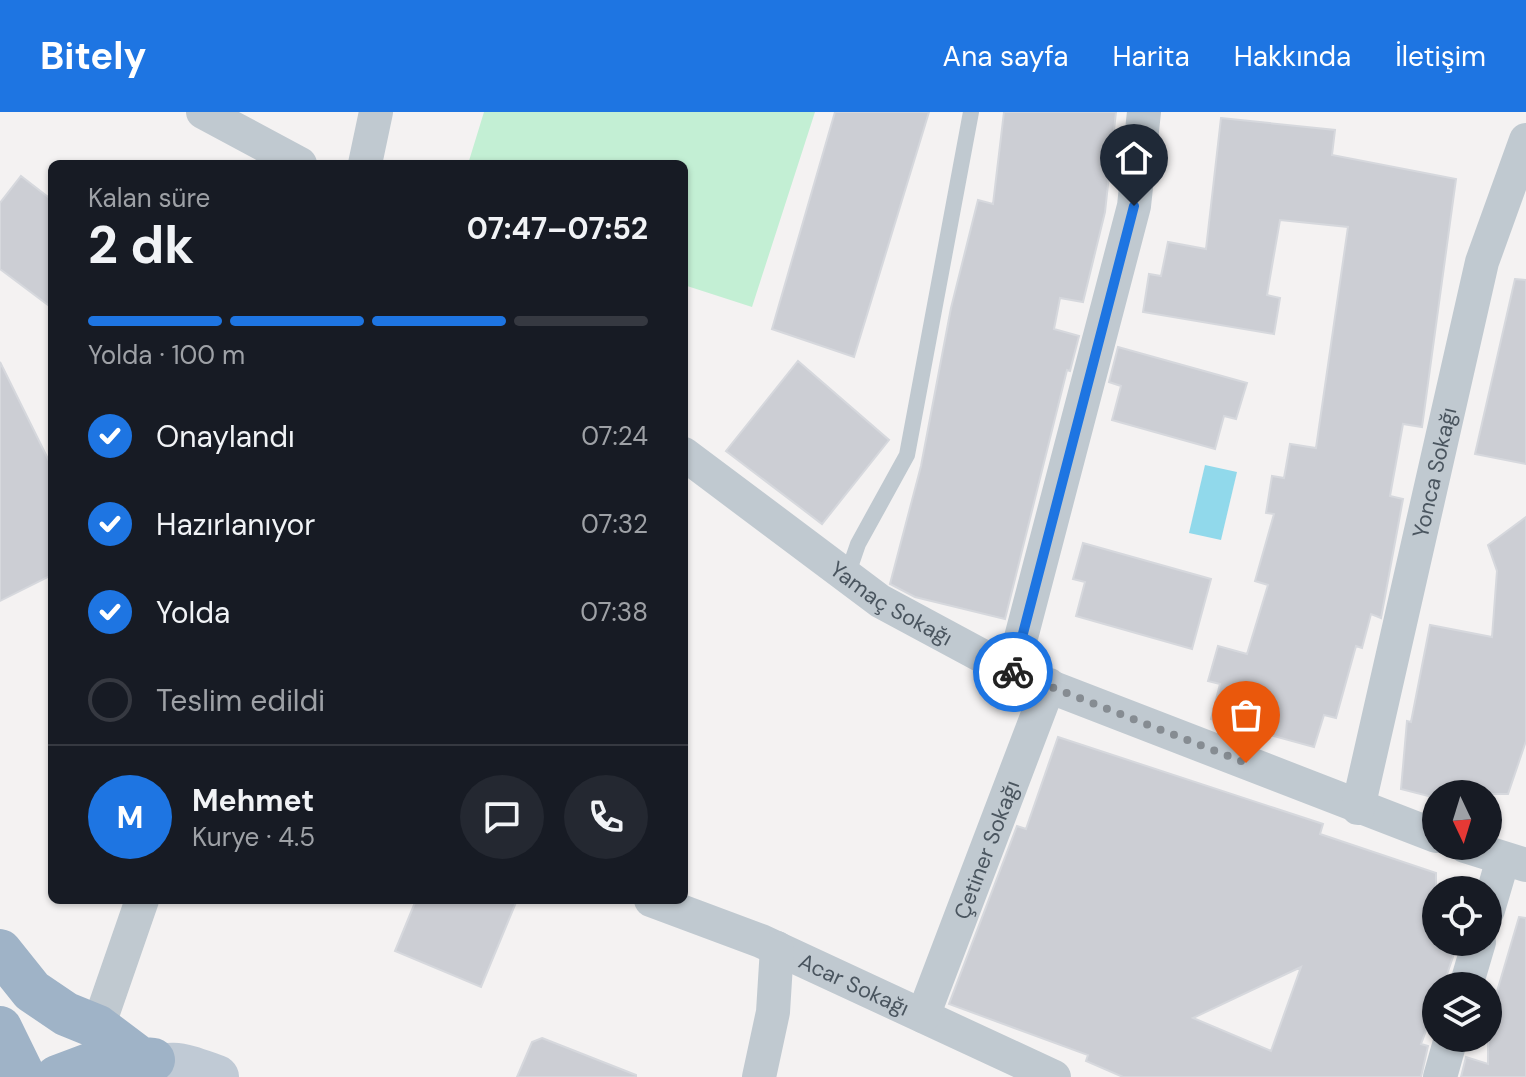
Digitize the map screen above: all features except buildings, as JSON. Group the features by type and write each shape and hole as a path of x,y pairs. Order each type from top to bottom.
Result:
{"highway":[{"path":"0,951 32,991 66,1014 98,1027 145,1066"},
{"path":"0,1028 24,1077"},
{"path":"57,1077 113,1056 145,1066"}],"main road":[{"path":"145,1066 184,1065 217,1077"}],"street":[{"path":"203,112 293,160"},
{"path":"366,160 376,112"},
{"path":"1012,672 1134,206 1144,112"},
{"name":"Yonca Sokağı","path":"1358,808 1482,262 1526,140"},
{"name":"Yamaç Sokağı","path":"688,457 880,601 1012,672 1422,831"},
{"name":"Çetiner Sokağı","path":"923,1016 1049,685"},
{"path":"1502,884 1514,862"},
{"path":"98,1027 141,904"},
{"name":"Acar Sokağı","path":"662,904 777,948 1054,1077"},
{"path":"759,1077 773,1012 777,948"},
{"path":"1440,1077 1447,1052"}],"lane":[{"path":"847,576 858,544 907,455 971,112"}],"green space":[{"path":"484,112 815,112 752,307 688,286 688,160 469,160"}],"water":[{"path":"1205,465 1237,472 1221,540 1189,533"}],"way so far":[{"path":"1013,672 1246,763"}],"route":[{"path":"1013,672 1134,206"}]}
